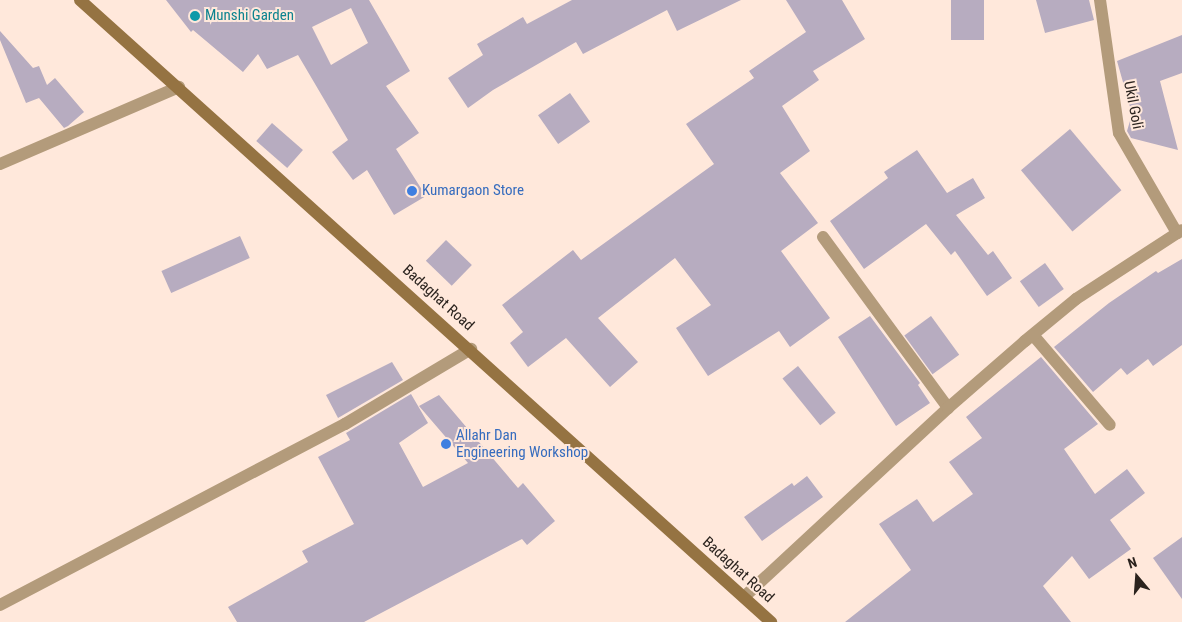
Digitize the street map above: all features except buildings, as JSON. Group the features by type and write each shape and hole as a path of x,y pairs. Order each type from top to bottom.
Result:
{"main road":[{"name":"Badaghat Road","path":"80,0 179,87 771,622"}],"street":[{"name":"Ukil Goli","path":"1100,0 1119,133 1179,231"},
{"path":"0,164 179,87"},
{"path":"744,598 948,408 1033,335 1076,299 1179,231"},
{"path":"823,237 948,408"},
{"path":"1033,335 1110,425"},
{"path":"0,605 345,424 470,349"}],"place":[{"name":"Munshi Garden","path":"195,16"},
{"name":"Kumargaon Store","path":"412,191"},
{"name":"Allahr Dan Engineering Workshop","path":"446,444"}]}
